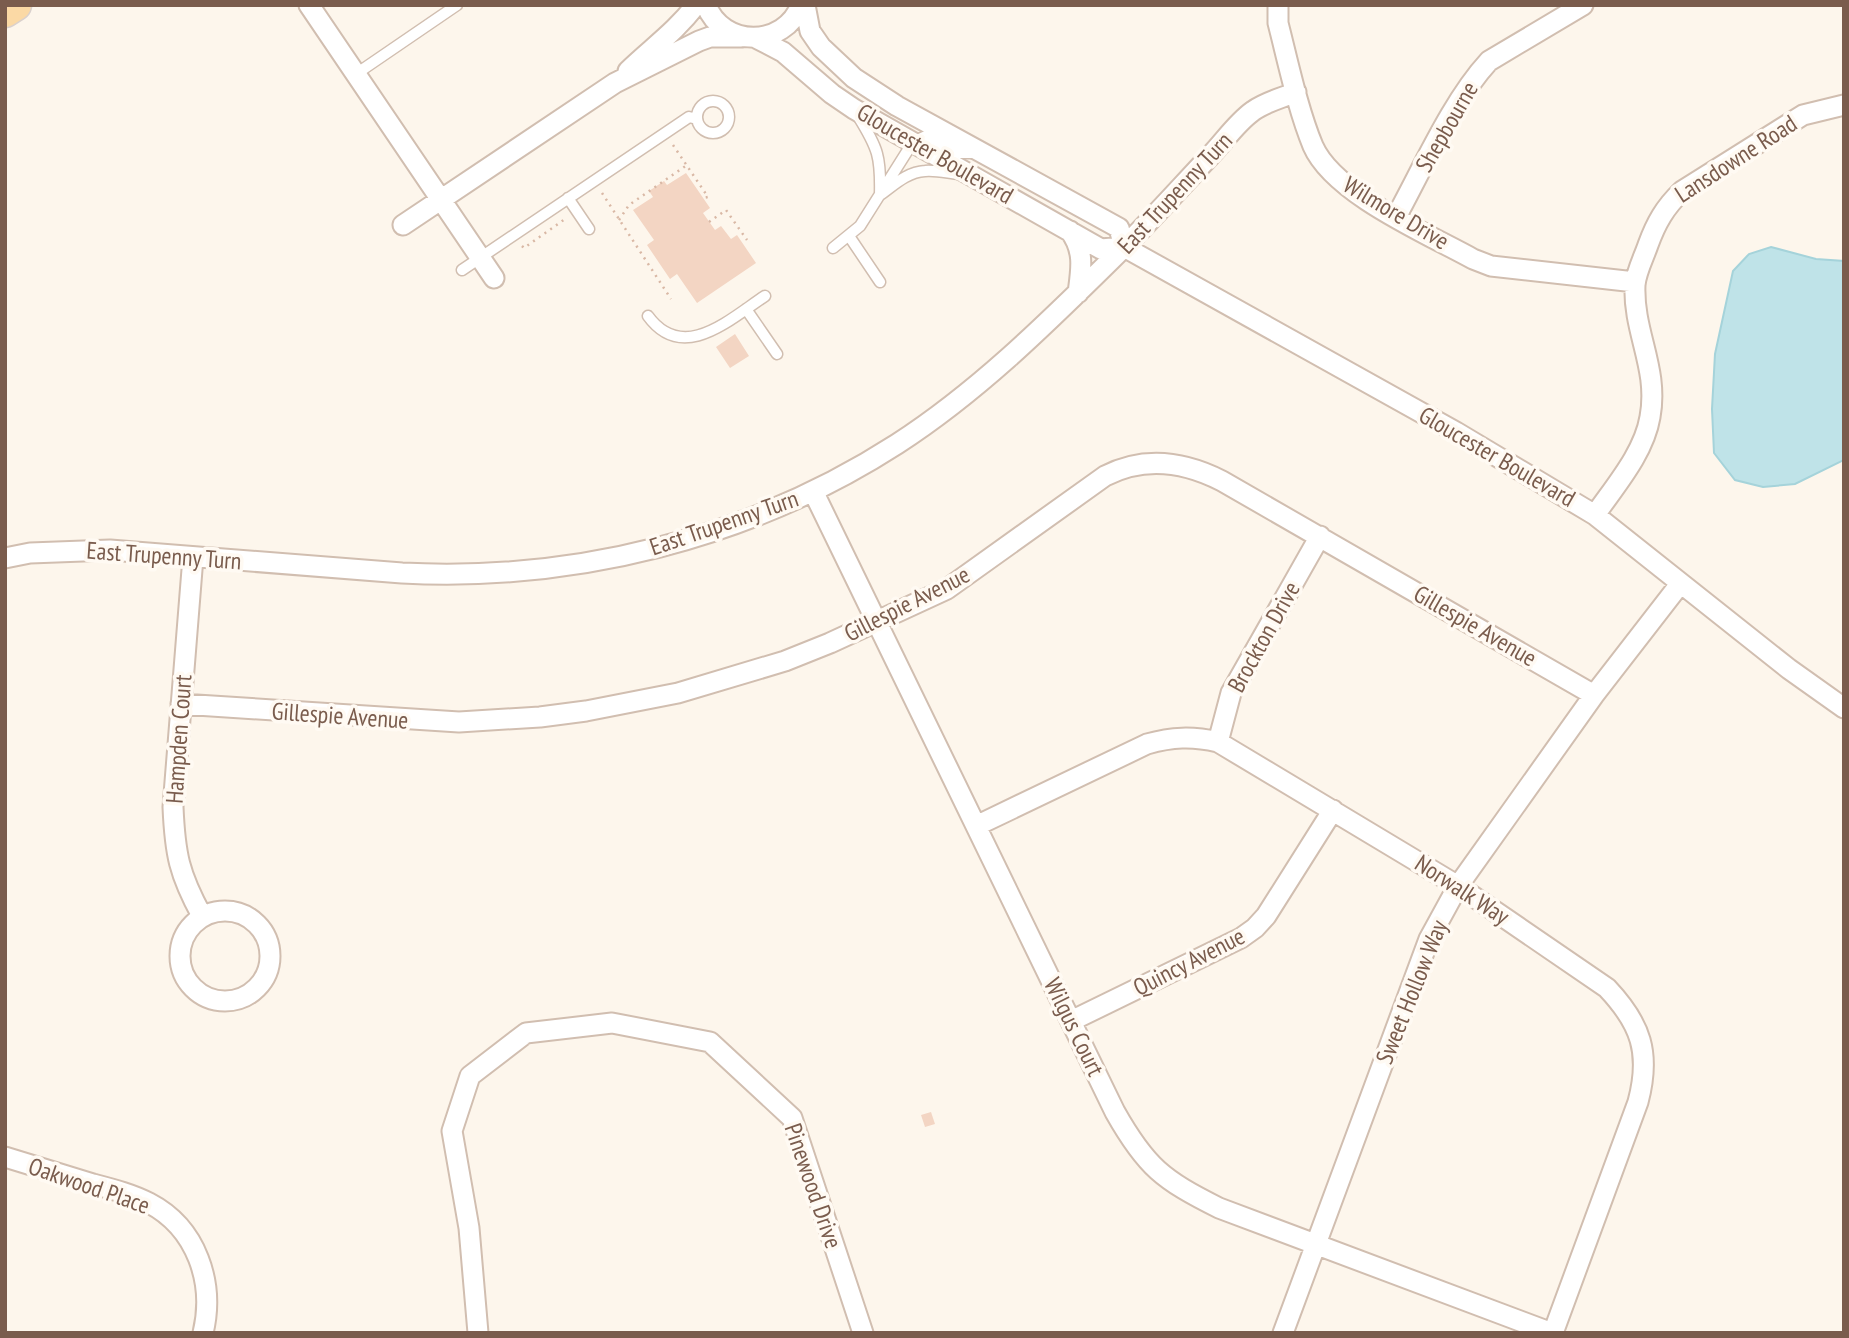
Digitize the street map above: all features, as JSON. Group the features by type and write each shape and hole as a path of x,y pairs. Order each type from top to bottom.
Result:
{"main road":[{"path":"5,12 16,5"}],"street":[{"path":"309,5 494,278"},
{"path":"615,83 649,50 673,33 696,5"},
{"name":"Gloucester Boulevard","path":"706,5 717,24 727,32 783,52 832,94 970,175 1101,249 1124,247 1456,432 1595,515 1789,669 1844,708"},
{"path":"403,225 615,83 710,37 749,38 772,35 785,28 803,5"},
{"name":"Gloucester Boulevard","path":"803,5 810,31 821,47 854,78 897,106 1119,228 1124,247"},
{"name":"Wilmore Drive","path":"1278,5 1278,23 1313,146 1334,175 1354,192 1491,266 1635,282"},
{"name":"Shepbourne","path":"1396,217 1464,93 1481,70 1489,61 1583,5"},
{"name":"East Trupenny Turn","path":"5,558 65,550 110,550 440,575 544,569 622,557 705,534 759,515 813,491 888,450 1025,345 1124,247 1250,113 1296,92"},
{"name":"Lansdowne Road","path":"1595,515 1636,453 1650,419 1651,366 1638,321 1635,282 1658,221 1668,204 1682,191 1803,115 1844,105"},
{"path":"1070,230 1081,250 1082,262 1077,293"},
{"name":"Gillespie Avenue","path":"181,704 426,722 540,717 629,705 719,682 785,661 877,622 947,589 1105,476 1132,464 1163,463 1198,469 1320,536 1594,695"},
{"name":"Wilgus Court","path":"813,491 1125,1131 1147,1162 1163,1177 1219,1208 1553,1333"},
{"name":"Brockton Drive","path":"1217,742 1231,693 1320,536"},
{"name":"Hampden Court","path":"193,557 173,807 176,848 182,877 202,916"},
{"name":"Sweet Hollow Way","path":"1283,1333 1429,939 1458,886 1594,695 1680,584"},
{"name":"Norwalk Way","path":"976,826 1147,744 1172,737 1196,737 1217,742 1458,886 1607,988 1636,1026 1643,1048 1645,1067 1638,1102 1553,1333"},
{"name":"Quincy Avenue","path":"1071,1021 1241,938 1255,928 1266,916 1333,810"},
{"path":"220,911 243,914 253,920 266,936 271,953 267,975 260,986 242,998 225,1002 206,997 197,992 184,976 180,963 182,942 187,931 202,916 220,911"},
{"name":"Pinewood Drive","path":"478,1333 469,1228 452,1131 470,1076 526,1033 612,1023 710,1042 792,1118 863,1333"},
{"name":"Oakwood Place","path":"5,1157 150,1203 174,1221 195,1249 207,1282 207,1315 203,1333"}],"lane":[{"path":"356,74 457,5"},
{"path":"855,109 876,145 881,160 880,195"},
{"path":"461,270 689,117 697,119"},
{"path":"833,248 860,226 913,142 928,135 960,153 983,153"},
{"path":"880,195 902,178 925,171 970,175"},
{"path":"568,198 589,229"},
{"path":"849,236 880,282"},
{"path":"649,316 666,334 691,338 722,325 765,296"},
{"path":"746,309 777,354"}],"path":[{"path":"673,145 708,197 703,198"},
{"path":"619,220 629,205 687,165"},
{"path":"602,193 671,299"},
{"path":"709,222 726,210 747,240"}],"water":[{"path":"1771,247 1816,259 1844,261 1844,460 1795,484 1763,487 1735,480 1714,453 1712,409 1715,354 1733,271 1749,254"}],"building":[{"path":"686,173 710,208 703,213 715,230 721,226 731,239 737,235 756,263 697,303 677,274 670,279 647,245 654,240 633,210 653,197 649,191 664,181 667,185"},
{"path":"735,334 749,356 730,368 716,347"},
{"path":"931,1112 935,1124 925,1127 921,1115"}]}
